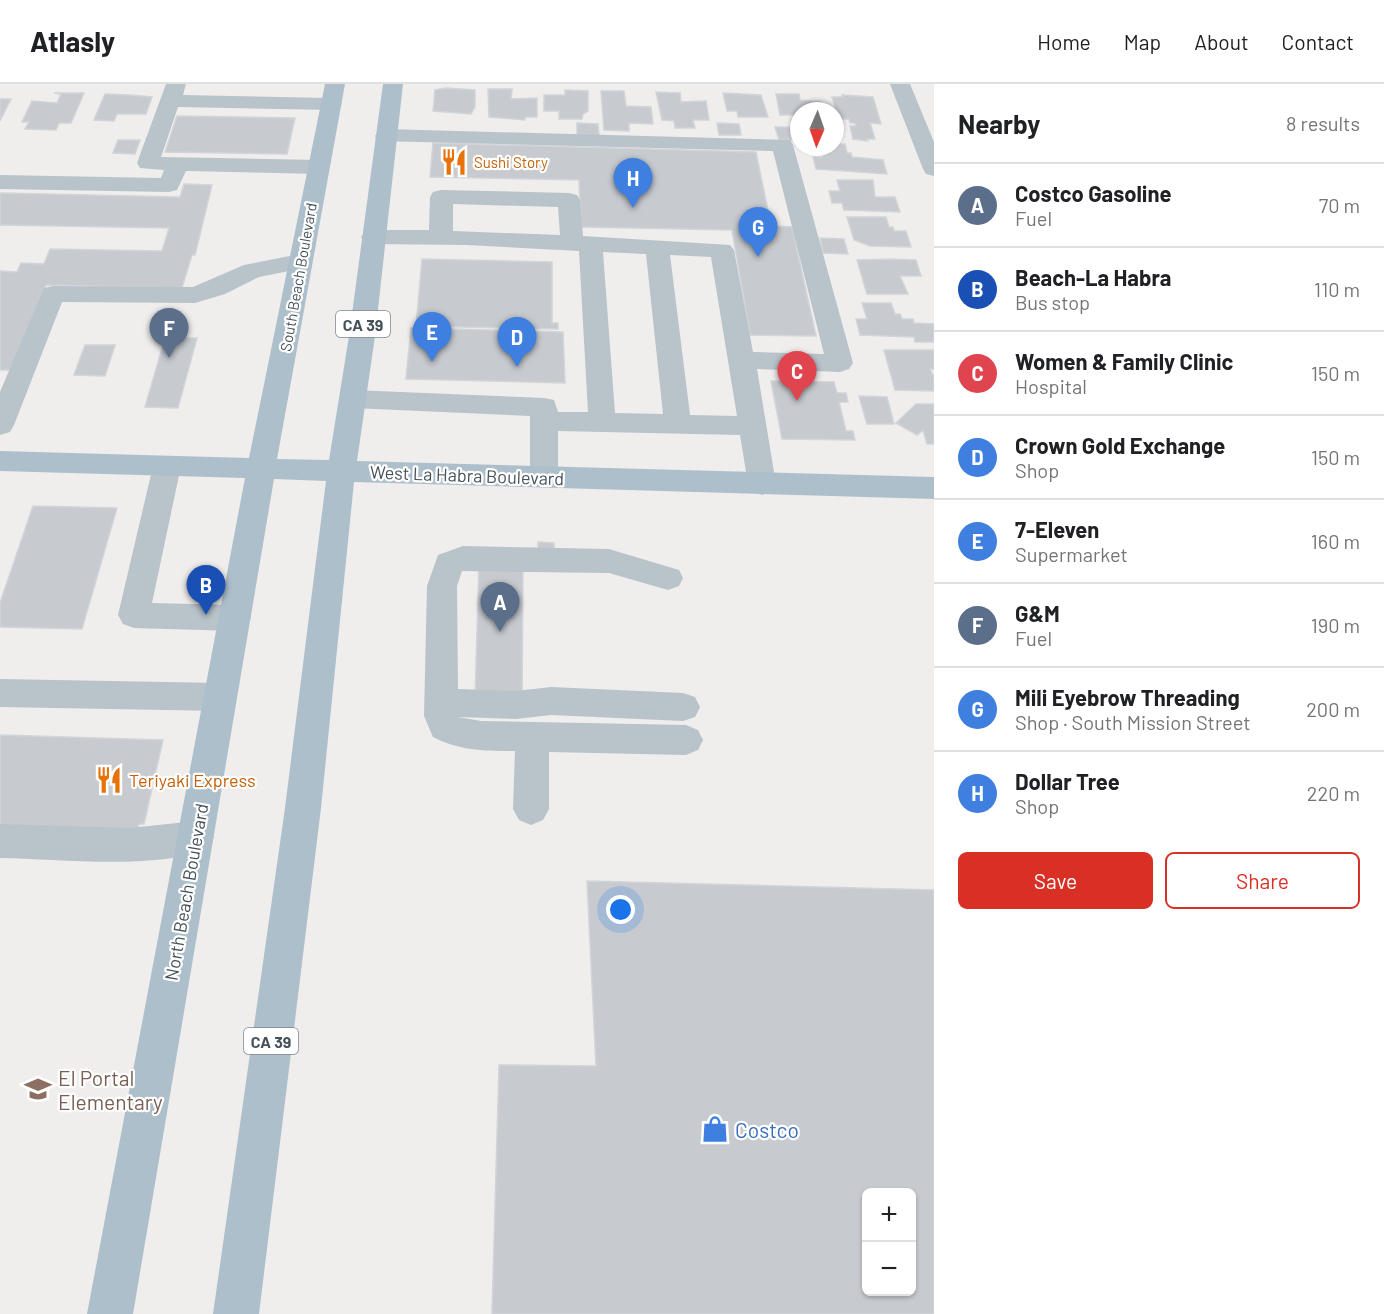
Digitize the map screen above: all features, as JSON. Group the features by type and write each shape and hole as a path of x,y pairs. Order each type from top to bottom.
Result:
{"main road":[{"name":"CA 39","path":"236,1314 303,808 335,542 341,472 393,84"},
{"name":"South Beach Boulevard","path":"263,470 333,94"},
{"name":"West La Habra Boulevard","path":"0,461 934,488"},
{"name":"North Beach Boulevard","path":"110,1314 263,470"}],"street":[{"path":"900,84 934,169"},
{"path":"318,167 148,163 172,92 333,94"},
{"path":"386,136 782,145 840,363 742,360"},
{"path":"0,182 169,185 178,164"},
{"path":"441,237 441,197 569,200 581,243 602,423"},
{"path":"373,237 441,237 722,250 762,484"},
{"path":"657,247 678,425"},
{"path":"0,425 53,294 195,295 216,288 253,270 300,262"},
{"path":"352,399 544,407 544,477"},
{"path":"544,421 753,426"},
{"path":"166,466 134,615 235,618"},
{"path":"669,578 609,561 463,558 449,563 442,586 441,706 445,727 457,733 686,740"},
{"path":"0,693 221,697"},
{"path":"441,706 468,702 516,705 551,701 683,707"},
{"path":"531,809 532,737"},
{"path":"0,841 130,845 196,837"}],"building":[{"path":"446,88 475,90 475,107 471,114 433,111 435,90"},
{"path":"488,89 512,89 511,99 537,98 537,117 525,117 525,120 489,117"},
{"path":"565,90 588,91 588,111 583,114 582,119 559,119 559,111 544,111 544,95 565,95"},
{"path":"601,91 624,91 626,106 651,107 653,124 629,123 629,131 604,130"},
{"path":"656,92 680,93 681,102 706,101 709,120 693,120 695,128 675,128 674,121 662,120"},
{"path":"54,93 84,93 71,123 59,123 56,130 25,129 29,122 22,122 32,101 57,103 61,94"},
{"path":"723,93 761,95 768,117 738,117 737,111 727,111"},
{"path":"105,94 152,97 146,114 117,114 114,121 94,120"},
{"path":"776,94 799,94 800,100 821,102 790,102 790,115 780,115"},
{"path":"842,95 873,97 881,124 870,123 875,139 867,139 868,141 853,139 850,126 856,126 855,123 844,119 844,102 834,102 832,97 843,97"},
{"path":"0,99 11,99 0,121"},
{"path":"177,116 295,118 287,154 165,152"},
{"path":"577,123 598,124 599,136 577,135"},
{"path":"717,123 739,124 741,135 719,135"},
{"path":"775,127 790,127 790,140 779,140"},
{"path":"118,140 140,140 135,154 113,153"},
{"path":"433,143 756,152 771,226 792,227 816,336 750,335 732,230 581,227 579,180 430,177"},
{"path":"845,144 847,153 851,153 852,157 883,160 887,174 816,169 813,157 844,156"},
{"path":"837,180 873,180 875,197 895,197 900,212 844,210 842,203 832,203 829,191 840,191"},
{"path":"184,184 212,185 195,255 192,255 182,288 46,285 12,370 0,370 0,271 17,272 21,263 44,264 50,249 162,251 169,228 0,225 0,193 180,197"},
{"path":"847,217 886,217 889,227 893,227 894,231 906,231 911,247 870,246 854,240"},
{"path":"820,238 844,239 848,254 823,253"},
{"path":"422,259 552,262 552,323 558,323 558,329 416,326"},
{"path":"857,260 916,260 921,276 900,276 908,294 867,294"},
{"path":"862,303 891,303 895,314 900,314 902,319 913,319 914,323 934,324 934,342 915,342 914,337 860,335 856,319 867,319"},
{"path":"411,328 563,332 565,383 406,379"},
{"path":"165,338 197,338 178,408 145,407"},
{"path":"85,345 115,345 105,376 74,375"},
{"path":"884,350 934,350 934,369 930,369 934,377 934,391 895,390"},
{"path":"771,381 834,382 837,393 846,393 848,402 839,402 846,431 853,431 855,440 782,439"},
{"path":"859,396 887,397 894,424 867,424"},
{"path":"916,404 934,404 934,444 927,444 923,430 917,435 896,423"},
{"path":"33,506 117,508 82,629 0,627 0,603"},
{"path":"538,542 554,543 554,550 538,550"},
{"path":"479,563 523,564 522,702 475,700"},
{"path":"0,735 163,740 144,824 139,824 137,833 0,826"},
{"name":"Costco","path":"587,881 934,890 934,1314 492,1314 499,1065 596,1066"}],"place":[{"name":"Sushi Story","path":"454,162"},
{"name":"Dollar Tree","path":"633,208"},
{"name":"Mili Eyebrow Threading","path":"758,257"},
{"name":"G&M","path":"169,358"},
{"name":"7-Eleven","path":"432,362"},
{"name":"Crown Gold Exchange","path":"517,367"},
{"name":"Women & Family Clinic","path":"797,401"},
{"name":"Beach-La Habra","path":"206,615"},
{"name":"Costco Gasoline","path":"500,632"},
{"name":"Teriyaki Express","path":"109,780"},
{"name":"El Portal Elementary","path":"38,1089"},
{"name":"Costco","path":"715,1129"}]}
